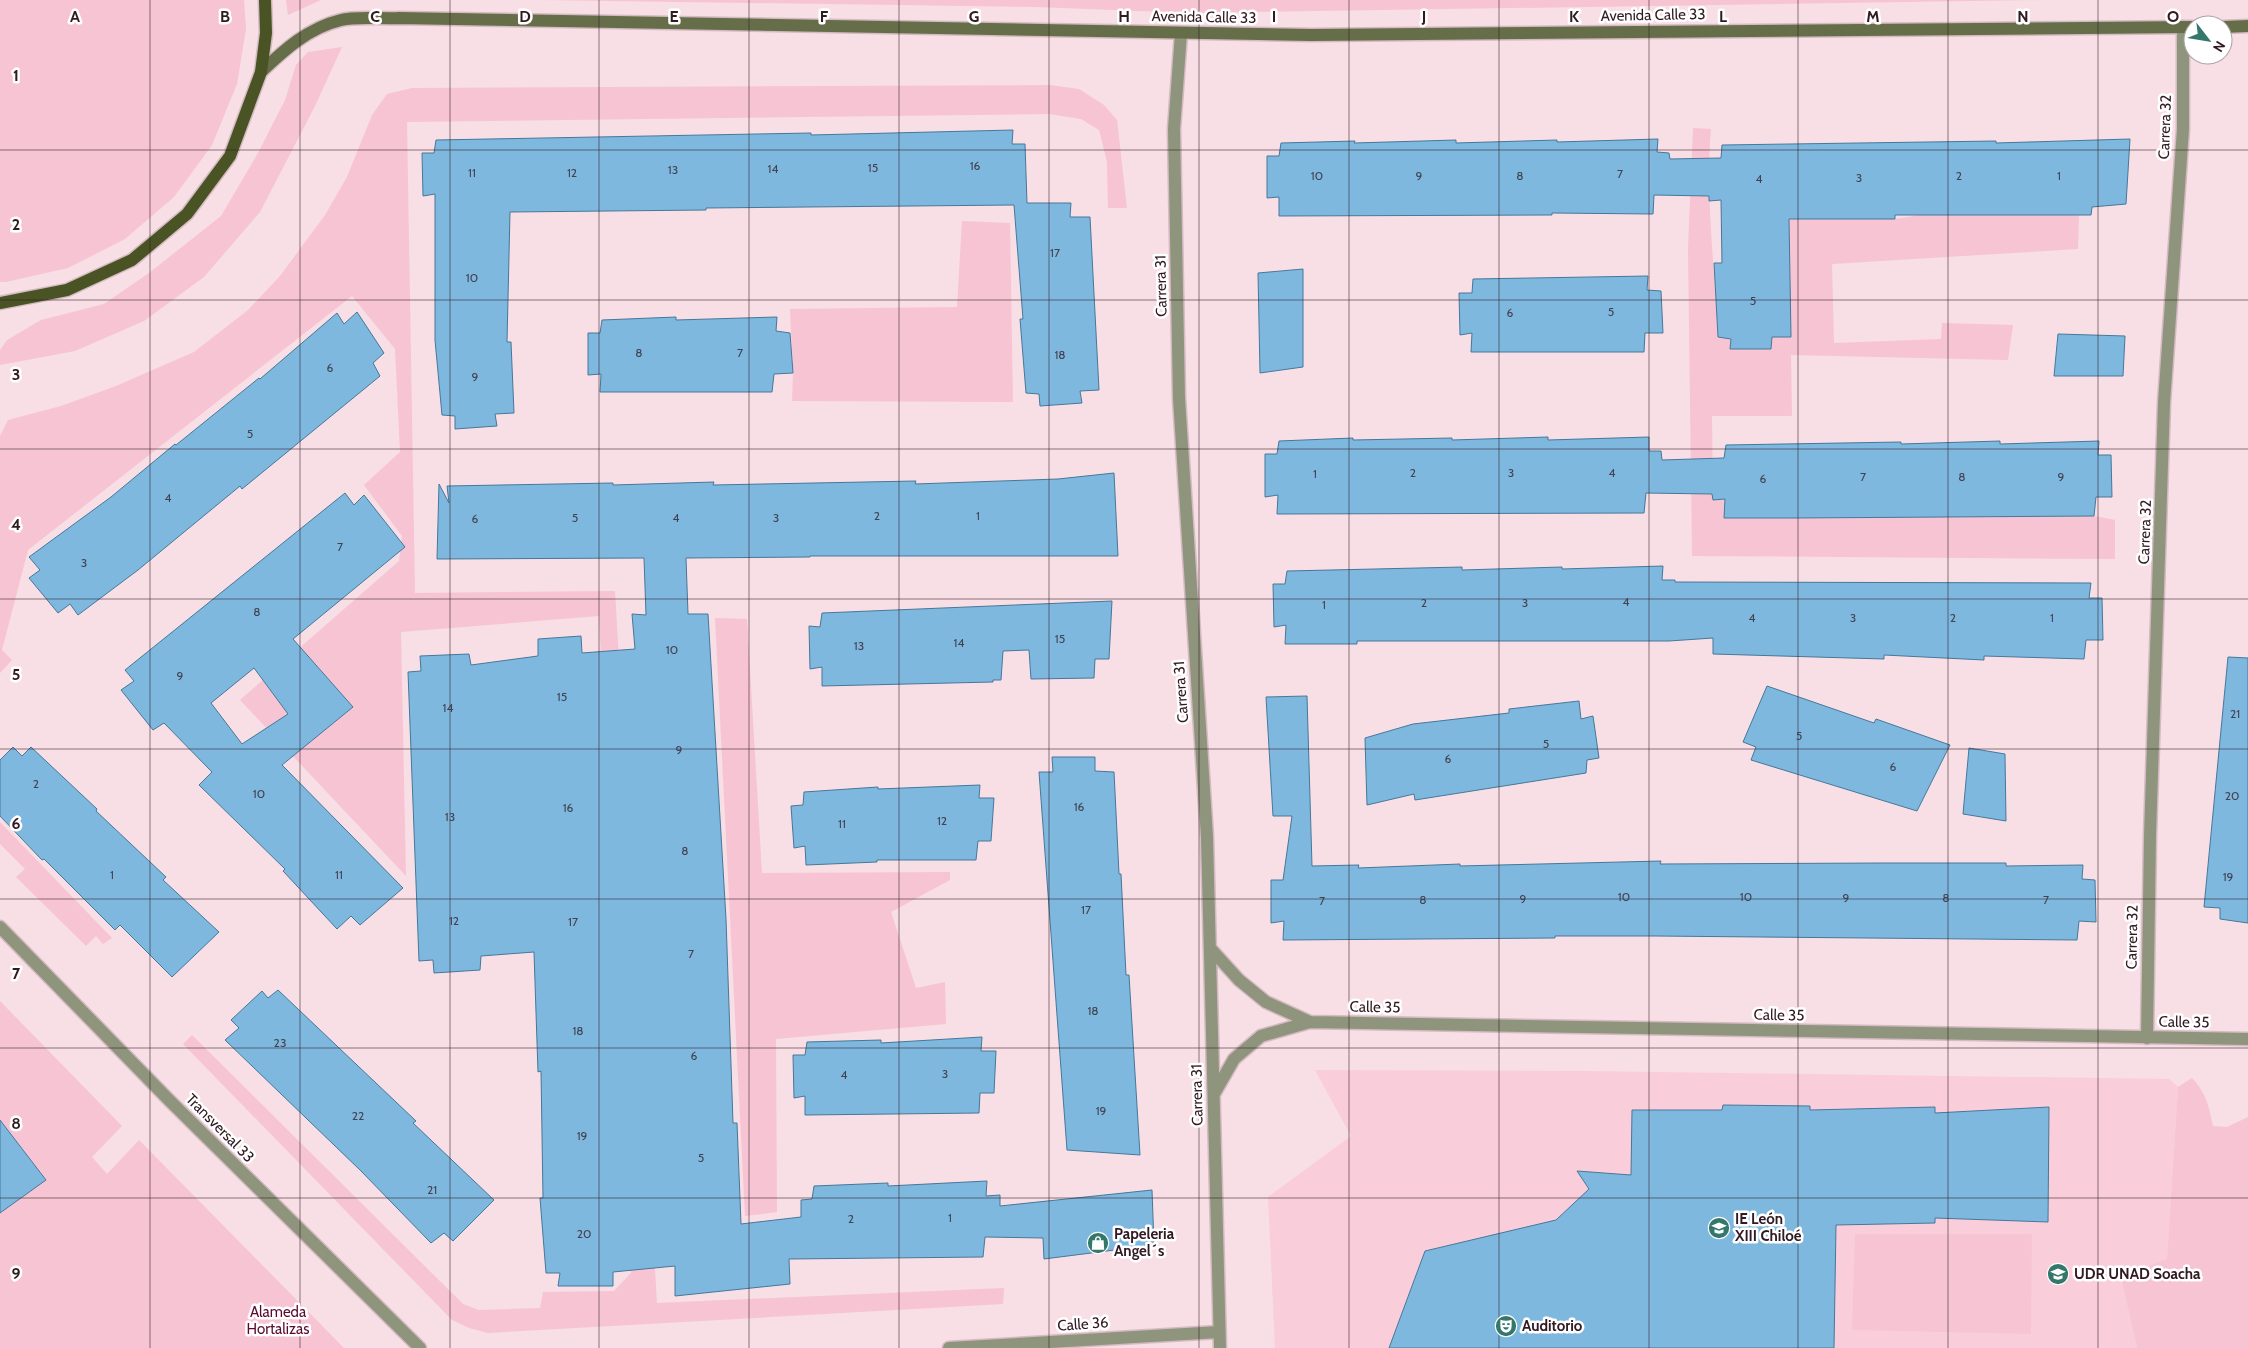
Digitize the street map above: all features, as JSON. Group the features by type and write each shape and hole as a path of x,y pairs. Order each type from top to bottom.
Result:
{"main road":[{"path":"0,303 67,290 132,260 187,214 230,156 261,72 266,33 265,0"},
{"name":"Avenida Calle 33","path":"261,72 286,47 312,31 342,19 399,18 1311,35 2183,27"},
{"path":"2233,27 2248,26"}],"street":[{"name":"Carrera 31","path":"1181,33 1174,129 1180,406 1207,837 1220,1348"},
{"name":"Carrera 32","path":"2147,1038 2150,845 2164,403 2186,65"},
{"name":"Transversal 33","path":"0,927 162,1093 420,1348"},
{"name":"Calle 35","path":"1210,948 1239,980 1266,1002 1310,1022"},
{"name":"Calle 35","path":"1213,1096 1234,1059 1261,1036 1310,1022 2248,1039"},
{"name":"Calle 36","path":"949,1348 1219,1332"}],"shaded area":[{"name":"IE León XIII Chiloé","path":"1315,1070 1588,1071 2169,1079 2178,1087 2167,1260 2125,1292 2137,1348 1275,1348 1268,1197 1351,1136"}],"green space":[{"path":"0,0 244,0 246,29 237,84 212,145 174,197 125,239 68,268 6,282 0,282"},
{"path":"286,0 321,0 288,15"},
{"path":"542,0 2042,0 1190,13 1036,7"},
{"path":"342,47 315,106 260,212 204,277 144,321 75,351 0,365 0,350 7,340 41,320 104,304 149,273 221,216 258,153 285,100 296,65 308,52"},
{"path":"1050,85 1079,89 1104,105 1117,120 1127,208 1108,208 1107,162 1099,130 1081,119 1049,114 407,122 415,593 615,591 657,1303 1004,1288 1003,1304 488,1333 469,1328 452,1320 183,1044 192,1035 463,1304 479,1310 540,1308 543,1292 614,1291 631,1273 599,616 401,632 406,876 240,700 399,561 402,536 364,485 400,452 395,349 352,296 28,550 2,650 12,660 0,673 0,436 8,420 61,406 116,386 194,352 248,310 280,276 325,215 347,177 372,115 387,94 412,88"},
{"path":"1693,128 1711,129 1709,181 1718,337 1731,339 1731,349 1770,349 1789,219 1895,219 1920,215 2079,215 2078,249 1832,264 1834,343 1941,339 1942,323 2013,325 2008,360 1791,355 1792,416 1712,416 1713,500 1725,499 1724,517 2094,516 2115,520 2115,559 1692,556 1688,248"},
{"path":"962,221 1010,223 1013,402 792,401 793,373 790,309 957,307"},
{"path":"715,618 747,619 762,873 950,872 950,880 891,912 916,988 945,982 946,1024 776,1039 777,1212 745,1216"},
{"path":"0,822 112,938 103,944 96,936 86,946 16,877 25,869 0,844"},
{"name":"Alameda Hortalizas","path":"0,1001 122,1126 92,1157 107,1174 139,1140 344,1348 0,1348"},
{"path":"2192,1078 2201,1089 2206,1100 2213,1126 2227,1127 2248,1117 2248,1348 2137,1348 2121,1277 2167,1259 2178,1087"},
{"path":"1855,1234 2032,1234 2031,1334 1852,1330"}],"building":[{"path":"1013,130 1012,144 1025,144 1027,203 1071,203 1070,217 1090,217 1099,390 1080,391 1082,403 1040,406 1039,394 1026,393 1020,319 1023,319 1014,205 706,208 706,210 510,212 507,342 511,342 514,413 495,414 497,426 455,429 455,416 442,415 435,340 435,194 423,196 422,153 434,153 436,140"},
{"path":"1658,139 1657,152 1669,153 1670,159 1721,158 1722,145 1996,141 1996,143 2130,139 2126,204 2092,207 2091,215 1895,215 1895,219 1789,219 1791,337 1772,337 1771,349 1730,349 1731,339 1718,337 1714,263 1722,263 1721,200 1709,201 1709,196 1654,195 1653,214 1552,213 1552,215 1279,216 1279,197 1267,198 1267,156 1279,156 1281,143 1456,140 1456,143 1557,140 1557,142"},
{"path":"1303,269 1303,367 1260,373 1258,273"},
{"path":"1648,276 1647,290 1661,291 1663,333 1645,333 1644,352 1471,352 1472,333 1460,335 1459,293 1472,293 1473,279"},
{"path":"357,312 384,353 373,363 380,376 242,489 240,486 138,570 78,615 70,604 58,613 29,578 40,570 29,557 111,497 175,444 260,379 337,313 344,324"},
{"path":"676,317 676,320 777,317 776,331 790,333 793,373 774,374 772,392 600,392 601,374 588,375 588,333 600,333 602,320"},
{"path":"2058,334 2125,336 2123,376 2054,376"},
{"path":"1548,437 1548,440 1649,437 1649,451 1661,451 1662,460 1724,458 1726,445 1901,442 1901,444 2000,441 2000,444 2099,441 2098,455 2111,455 2112,497 2096,497 2094,516 1724,518 1725,499 1713,500 1712,494 1646,493 1644,513 1277,514 1278,495 1265,497 1265,454 1277,454 1279,441 1353,438 1353,440 1452,438 1452,440"},
{"path":"1114,473 1118,556 686,558 688,614 708,614 726,919 733,1123 737,1123 741,1224 801,1217 801,1200 812,1199 814,1186 888,1183 888,1186 987,1181 986,1196 1000,1195 1000,1206 1152,1190 1154,1245 1044,1259 1043,1238 985,1237 983,1257 789,1259 790,1284 675,1296 675,1266 613,1272 613,1286 558,1286 560,1273 546,1273 540,1198 543,1198 541,1071 538,1072 534,952 481,956 480,970 434,973 433,960 419,961 408,672 421,671 420,656 469,654 471,665 538,656 538,639 581,636 582,653 635,649 632,614 646,615 644,558 437,559 439,484 449,503 447,486 714,482 713,485 916,481 915,484 1058,479"},
{"path":"345,493 354,505 364,495 405,547 293,639 353,707 282,765 403,888 360,925 351,916 337,929 283,871 285,869 199,785 212,772 164,723 153,730 121,690 134,681 125,670","holes":["254,668 288,714 242,744 211,703"]},
{"path":"1663,566 1662,580 1675,580 1675,582 2091,583 2089,598 2102,598 2103,640 2086,640 2084,659 1984,656 1984,660 1884,655 1884,659 1713,654 1713,638 1669,641 1357,641 1357,644 1285,644 1286,625 1274,627 1273,584 1285,584 1287,571 1462,567 1462,570"},
{"path":"1112,601 1109,659 1095,659 1094,678 1031,679 1029,650 1003,651 1001,680 993,680 993,682 822,686 822,667 810,669 809,626 820,627 822,613"},
{"path":"2228,657 2248,658 2248,923 2220,919 2220,908 2204,907"},
{"path":"1767,686 1874,723 1876,719 1950,745 1917,811 1751,760 1756,747 1743,742"},
{"path":"1307,696 1312,866 1359,865 1358,868 1460,864 1460,866 1661,861 1660,864 2006,863 2006,866 2083,865 2082,879 2095,880 2096,922 2079,921 2077,940 1555,936 1555,938 1283,940 1284,921 1271,923 1271,880 1283,880 1292,816 1273,816 1266,697"},
{"path":"1579,701 1581,719 1593,716 1599,758 1587,760 1586,773 1415,800 1414,794 1367,805 1365,738 1413,724 1509,713 1509,709"},
{"path":"13,747 22,756 31,747 166,877 163,880 219,932 172,977 120,925 115,930 44,859 42,860 0,816 0,760"},
{"path":"1969,748 2005,754 2006,821 1963,814"},
{"path":"1052,757 1095,757 1095,771 1114,772 1119,874 1121,874 1126,975 1129,975 1140,1155 1067,1150 1039,772 1053,772"},
{"path":"980,785 979,798 994,798 991,841 978,841 976,860 877,860 877,862 806,865 805,846 794,848 791,806 803,805 804,792 878,787 878,789"},
{"path":"278,990 416,1121 413,1123 494,1200 453,1241 444,1233 431,1243 361,1171 225,1040 239,1028 231,1020 262,991 268,998"},
{"path":"982,1037 981,1051 996,1051 994,1093 980,1093 979,1113 805,1115 805,1096 794,1098 793,1055 805,1055 807,1042 881,1040 881,1043"},
{"path":"1723,1105 1810,1106 1810,1110 1935,1107 1935,1113 2049,1107 2048,1222 1935,1218 1935,1223 1836,1225 1834,1348 1389,1348 1425,1251 1556,1220 1589,1189 1577,1171 1631,1175 1632,1110 1722,1110"},
{"path":"0,1120 46,1180 0,1213"}],"place":[{"name":"IE León XIII Chiloé","path":"1719,1228"},
{"name":"Papeleria Angel´s","path":"1098,1243"},
{"name":"UDR UNAD Soacha","path":"2058,1274"},
{"name":"Auditorio","path":"1506,1326"}]}
